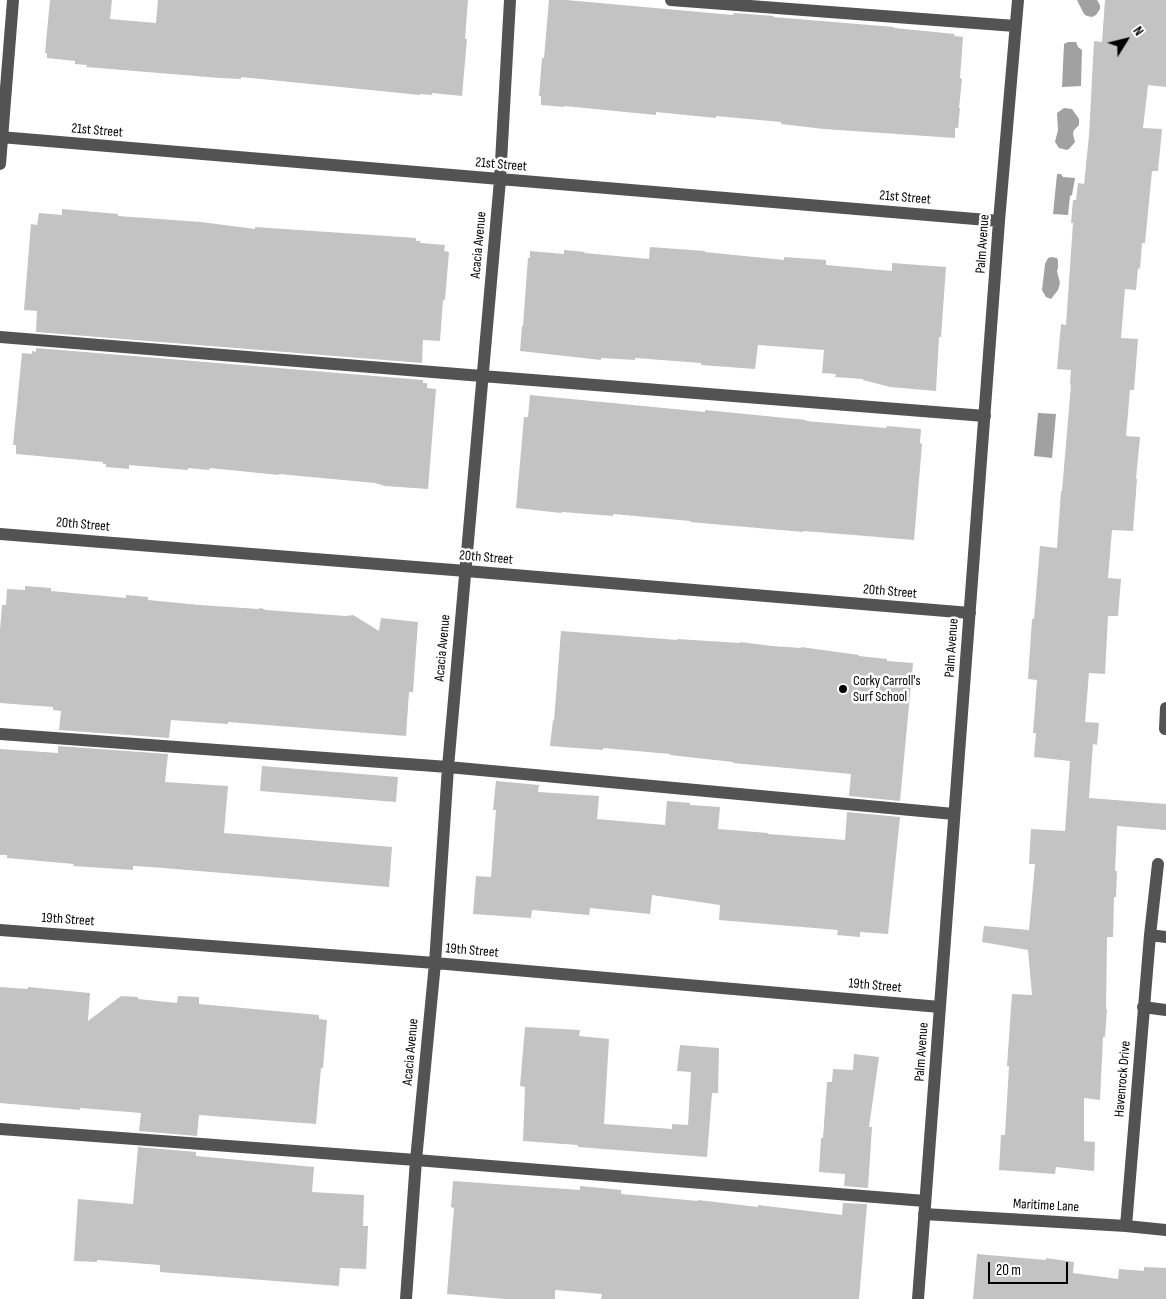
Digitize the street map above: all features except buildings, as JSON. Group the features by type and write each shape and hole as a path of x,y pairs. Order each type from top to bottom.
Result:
{"street":[{"path":"0,164 13,0"},
{"name":"Acacia Avenue","path":"406,1299 416,1160 435,963 448,767 500,180 510,0"},
{"path":"671,0 1015,26"},
{"name":"Palm Avenue","path":"918,1299 1018,0"},
{"name":"21st Street","path":"1,138 1000,221"},
{"path":"0,337 985,416"},
{"name":"20th Street","path":"0,534 970,614"},
{"path":"1165,729 1166,708"},
{"path":"0,734 448,767 954,814"},
{"name":"Havenrock Drive","path":"1126,1226 1143,1007 1158,864"},
{"name":"19th Street","path":"0,930 435,963 940,1007"},
{"path":"1150,936 1166,937"},
{"path":"1143,1007 1166,1010"},
{"path":"0,1128 925,1201"},
{"name":"Maritime Lane","path":"924,1214 1166,1230"}],"shaded area":[{"path":"1077,0 1097,0 1100,9 1096,15 1092,17 1087,16"},
{"path":"1076,42 1082,50 1081,86 1062,87 1064,44"},
{"path":"1064,108 1072,109 1079,119 1079,125 1073,134 1075,142 1067,150 1059,148 1055,142 1058,130 1057,113"},
{"path":"1057,174 1061,174 1063,177 1075,178 1072,195 1070,196 1068,215 1053,214"},
{"path":"1048,258 1057,258 1057,271 1060,283 1058,290 1051,299 1046,297 1042,290 1045,264"},
{"path":"1038,413 1056,414 1052,458 1034,456"}],"place":[{"name":"Corky Carroll's Surf School","path":"843,689"}]}
